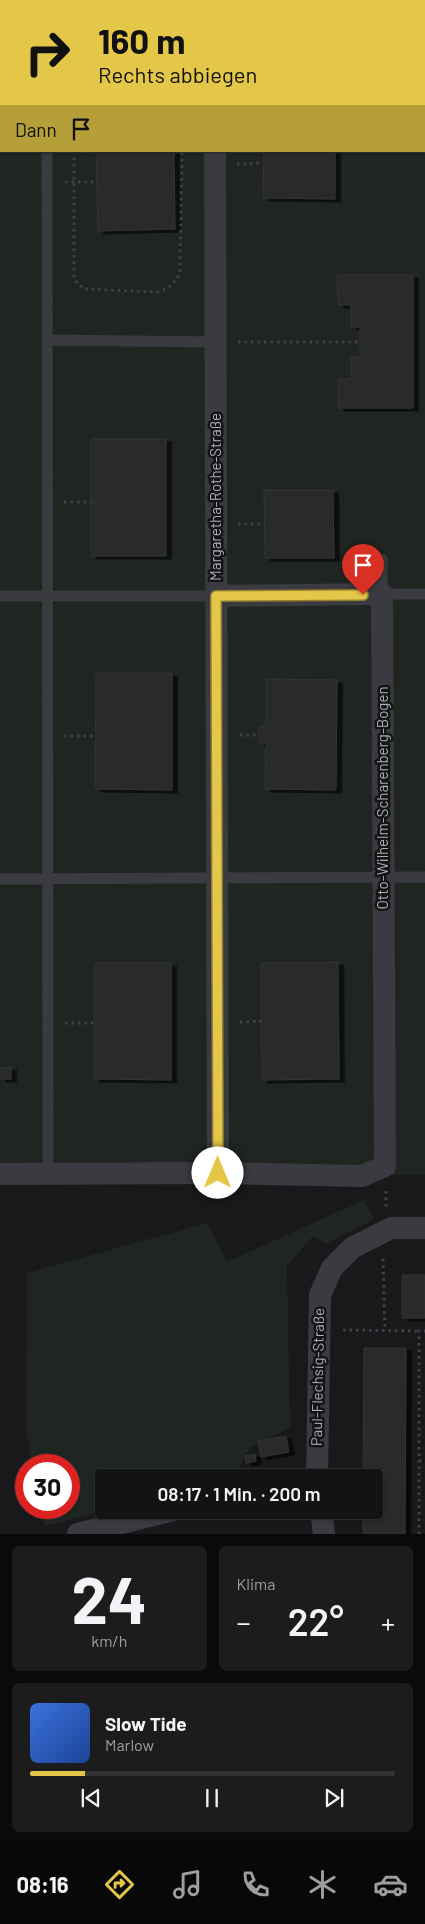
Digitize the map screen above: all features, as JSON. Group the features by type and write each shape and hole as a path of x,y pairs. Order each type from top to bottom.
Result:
{"street":[{"name":"Margaretha-Rothe-Straße","path":"215,152 218,1173"},
{"path":"216,596 382,594"},
{"name":"Otto-Wilhelm-Scharenberg-Bogen","path":"382,594 385,1166"},
{"path":"0,1174 218,1173 362,1176 385,1166"},
{"name":"Paul-Flechsig-Straße","path":"311,1469 320,1295 332,1268 352,1248 390,1228 425,1228"},
{"path":"78,1534 137,1519"},
{"path":"322,1519 324,1534"}],"lane":[{"path":"47,152 48,1174"},
{"path":"48,340 216,342"},
{"path":"382,559 382,594 425,594"},
{"path":"0,596 216,596"},
{"path":"0,879 425,878"}],"path":[{"path":"74,152 74,276 77,284 84,289 158,292 166,290 180,273 182,152"},
{"path":"47,182 97,182"},
{"path":"216,342 360,342"},
{"path":"48,502 91,502"},
{"path":"48,736 96,736"},
{"path":"48,1023 94,1023"},
{"path":"384,1330 385,1166"},
{"path":"319,1330 425,1331"},
{"path":"419,1534 420,1331"},
{"path":"419,1461 425,1461"}],"shaded area":[{"path":"0,152 425,152 425,1175 0,1177"},
{"path":"364,1200 374,1219 326,1244 313,1236 287,1266 290,1428 250,1447 239,1469 95,1469 95,1513 80,1517 80,1454 30,1454 26,1427 27,1273 207,1223 227,1262"},
{"path":"43,1519 73,1519 45,1526"}],"building":[{"path":"96,152 174,152 175,229 98,231"},
{"path":"264,152 335,152 335,199 263,198"},
{"path":"337,275 413,275 413,408 338,408 338,379 351,379 351,357 360,357 360,327 351,327 351,305 338,305"},
{"path":"91,439 166,439 166,556 91,556"},
{"path":"264,490 333,490 334,558 265,558"},
{"path":"96,673 172,673 172,790 95,789"},
{"path":"266,679 337,680 336,790 265,789 266,743 259,743 259,726 266,726"},
{"path":"338,962 339,1079 262,1080 261,963"},
{"path":"95,963 171,963 171,1080 94,1079"},
{"path":"11,1067 11,1079 0,1079 0,1068"},
{"path":"402,1275 425,1275 425,1318 402,1318"},
{"path":"364,1348 406,1348 405,1534 363,1534 363,1519 383,1519 383,1469 363,1469"},
{"path":"286,1436 289,1452 261,1457 258,1441"},
{"path":"255,1454 256,1461 246,1463 245,1456"}],"route":[{"path":"218,1173 216,596 363,595"}]}
